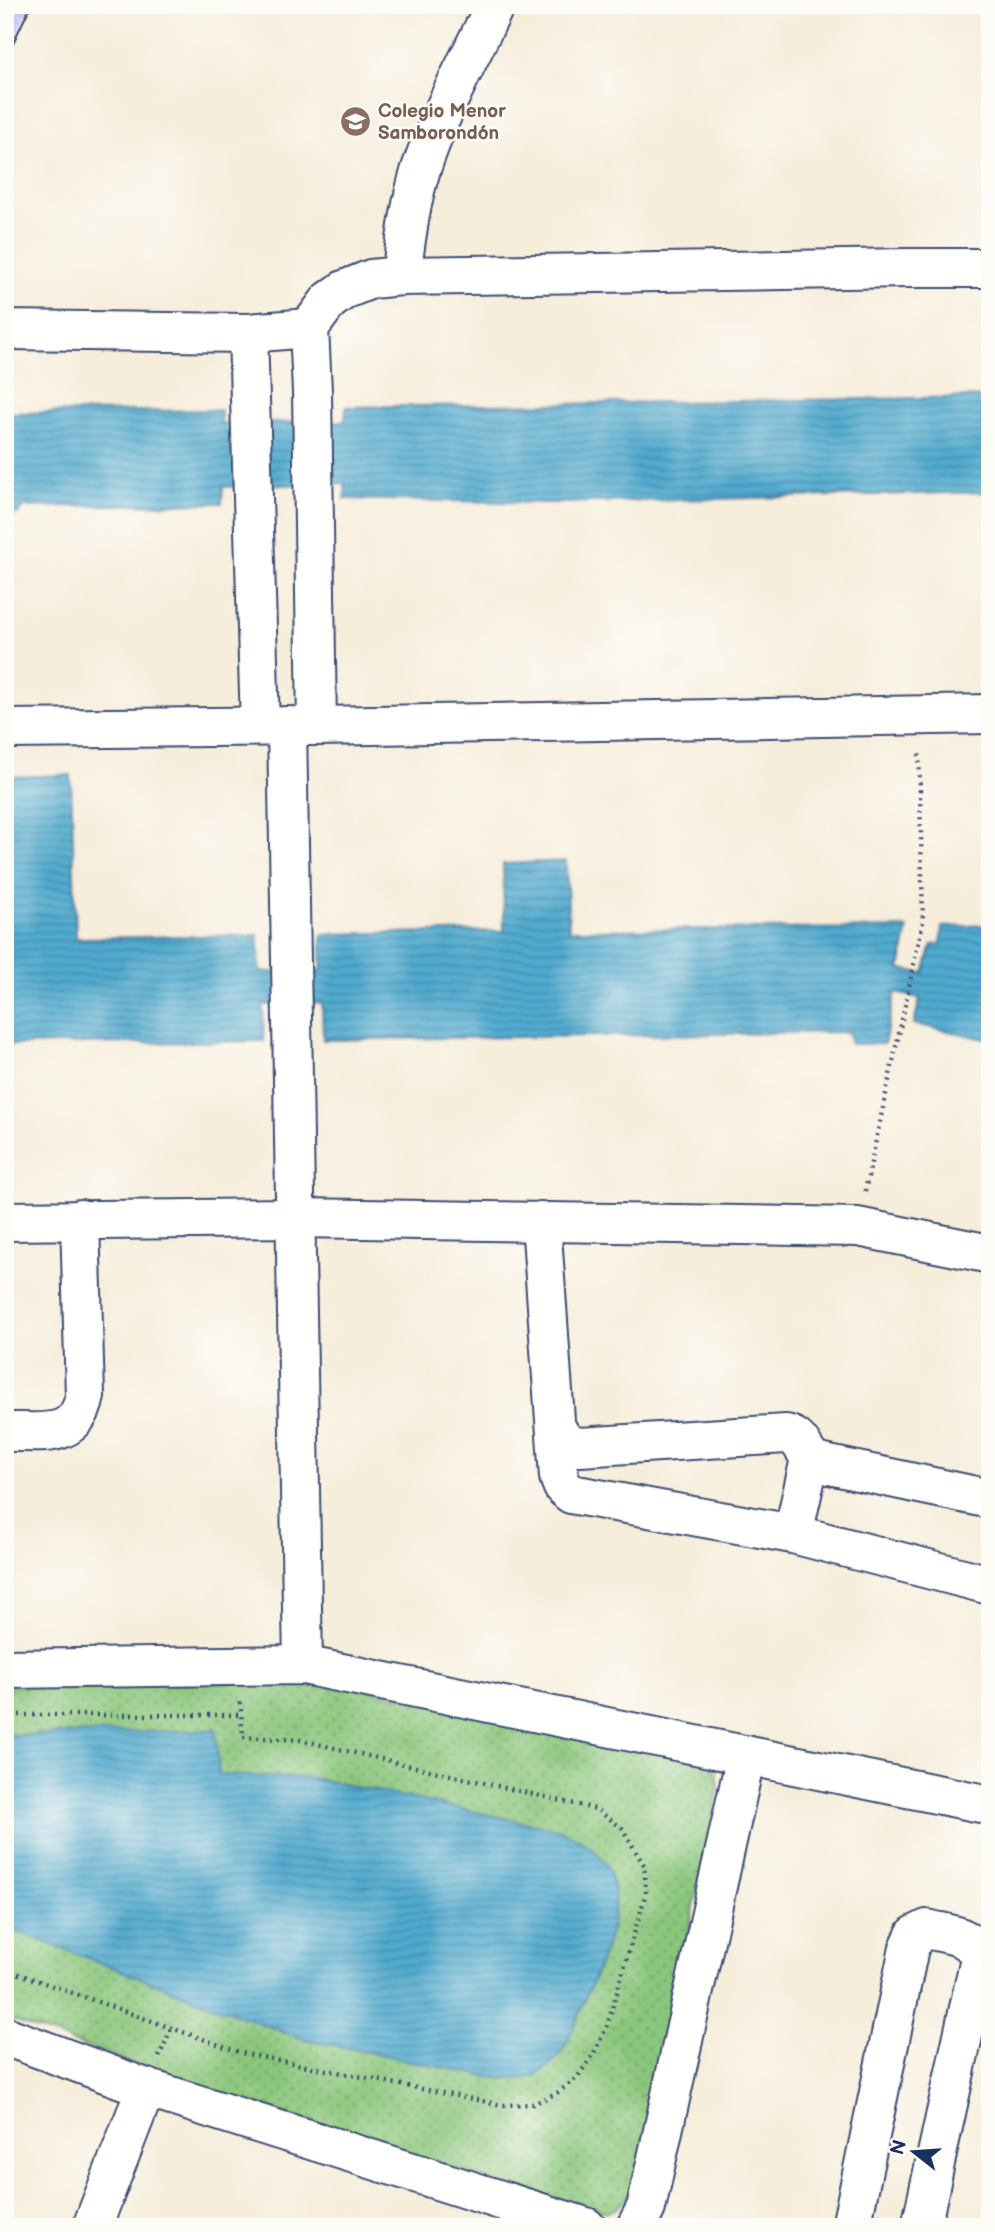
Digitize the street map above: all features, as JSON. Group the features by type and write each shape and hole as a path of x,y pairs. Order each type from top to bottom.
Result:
{"street":[{"path":"401,276 409,215 436,126 495,5"},
{"path":"303,1665 297,1218 291,1046 288,726 314,502 309,328 329,301 344,290 371,279 401,276 990,268"},
{"path":"5,330 248,332 309,328"},
{"path":"248,332 252,503 288,726"},
{"path":"5,729 990,714"},
{"path":"5,1221 297,1218 858,1227 990,1254"},
{"path":"5,1432 69,1427 83,1408 85,1396 80,1219"},
{"path":"541,1221 559,1477 562,1487 571,1494 793,1534 990,1584"},
{"path":"557,1429 571,1446 580,1447 794,1435 801,1441 810,1459 815,1462 990,1499"},
{"path":"793,1534 810,1459"},
{"path":"5,1669 303,1665 990,1805"},
{"path":"636,2227 646,2208 746,1755"},
{"path":"852,2227 909,1948 915,1935 927,1929 968,1940 976,1947 980,1958 921,2227"},
{"path":"5,2036 146,2088 586,2227"},
{"path":"92,2227 146,2088"}],"path":[{"path":"858,1227 923,922 918,715"},
{"path":"5,1715 241,1715 243,1737 300,1740 596,1809 622,1828 633,1844 644,1865 646,1893 607,2026 593,2055 577,2078 556,2093 533,2104 502,2105 242,2053 5,1969"}],"green space":[{"path":"266,1681 342,1684 709,1763 717,1773 719,1787 635,2187 619,2206 601,2212 583,2210 170,2076 5,2018 5,1686"}],"water":[{"path":"990,397 990,492 551,503 345,499 345,483 223,487 222,503 24,507 18,514 5,513 5,413 221,410 221,424 345,421 346,407"},
{"path":"71,775 76,938 258,935 260,972 321,971 322,934 504,931 503,864 566,861 569,930 908,928 900,969 924,973 932,945 941,944 942,927 990,925 990,1040 914,1024 920,998 895,993 884,1044 850,1044 849,1032 323,1040 322,1003 263,1005 264,1041 5,1045 5,777"},
{"path":"216,1730 219,1775 313,1778 562,1830 595,1851 609,1871 613,1887 612,1922 603,1956 573,2029 565,2047 555,2060 527,2078 500,2078 300,2038 5,1927 5,1735"}],"building":[{"path":"5,5 31,5 5,60"}],"place":[{"name":"Colegio Menor Samborondón","path":"355,121"}]}
